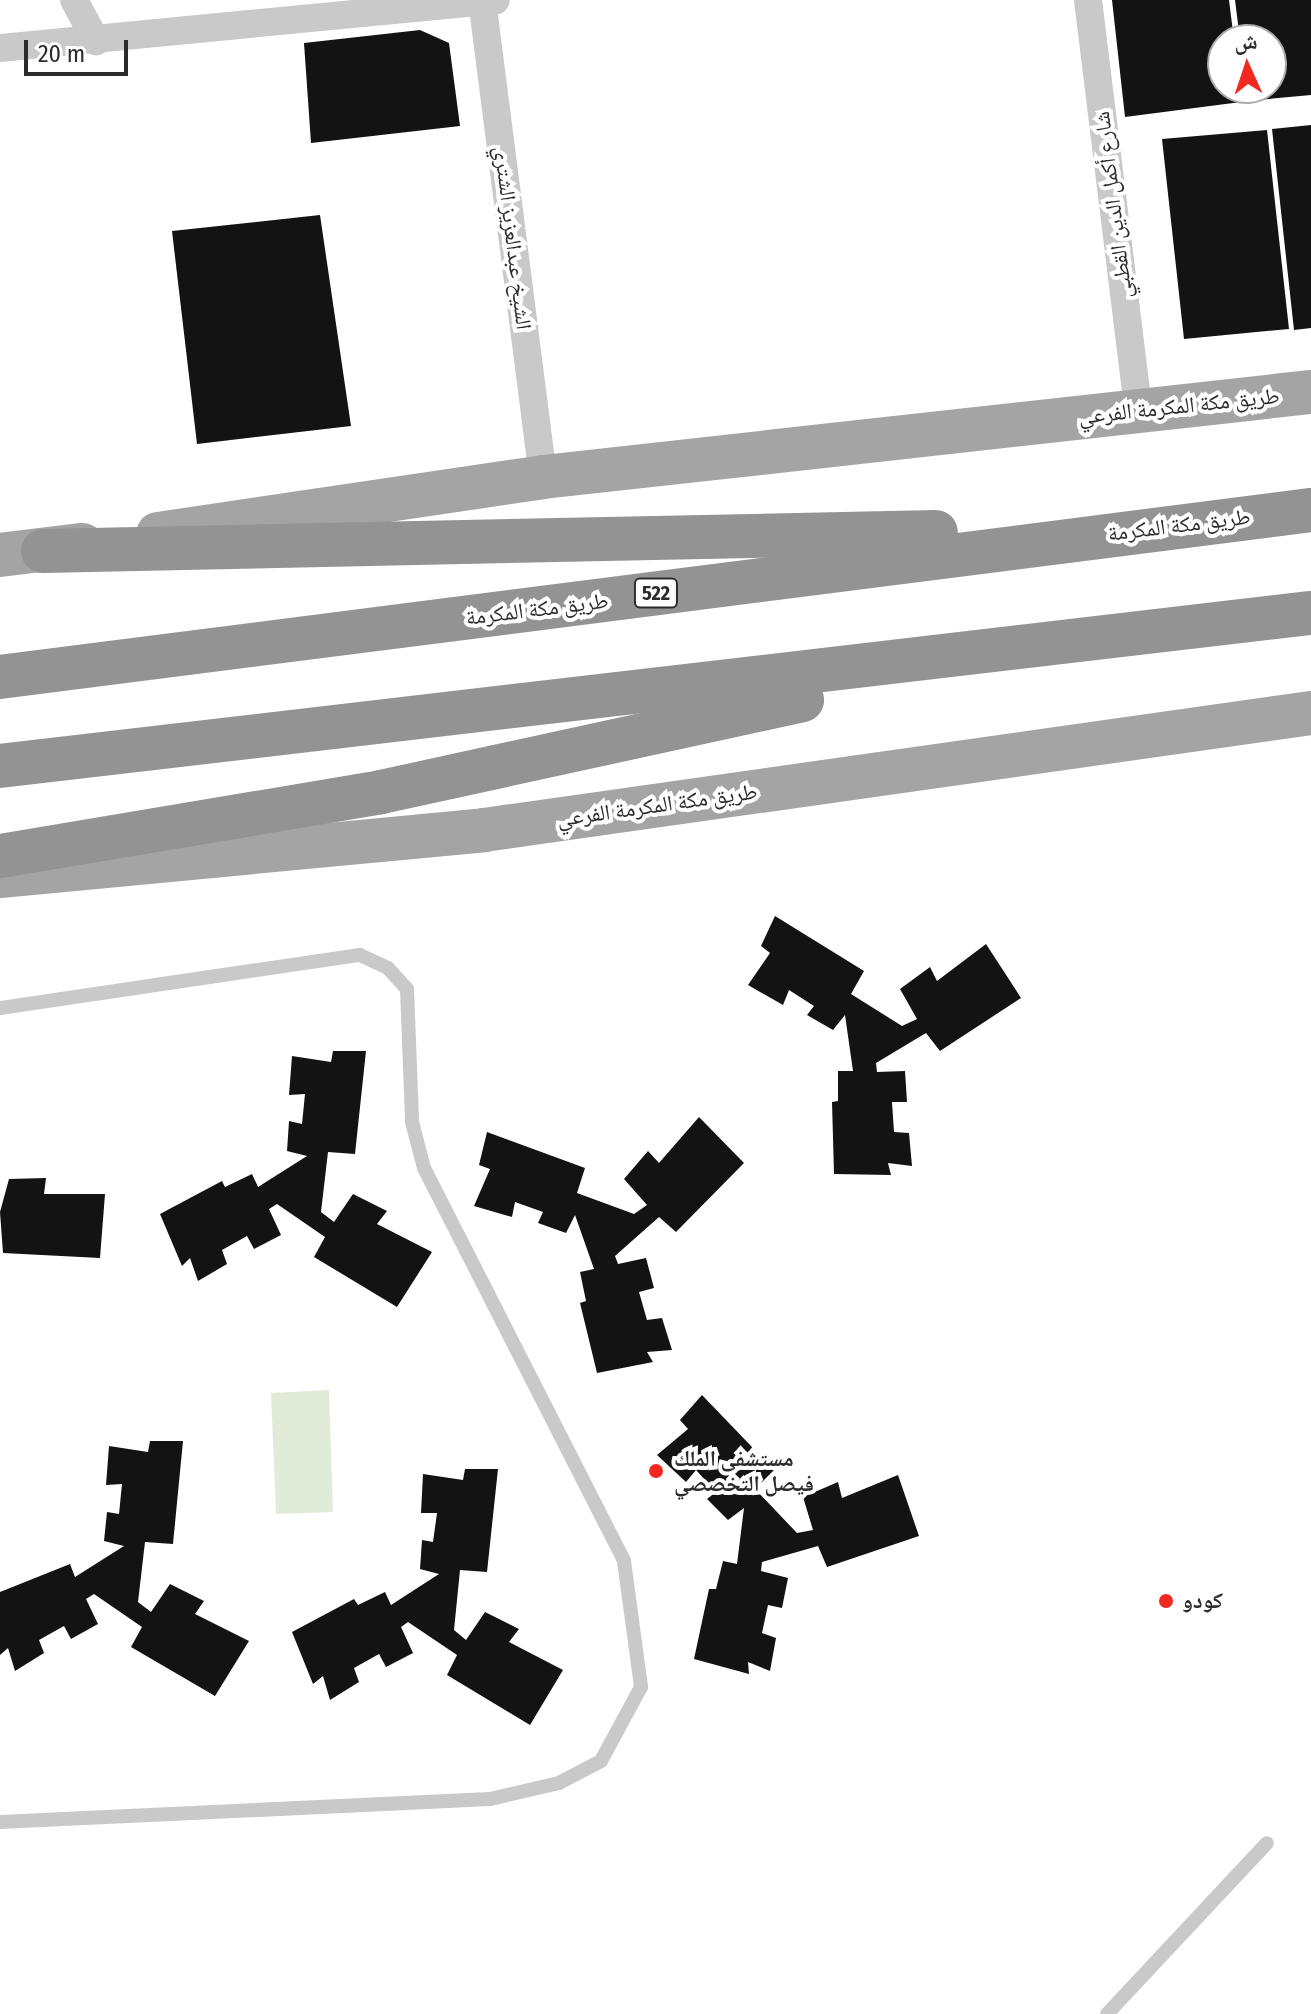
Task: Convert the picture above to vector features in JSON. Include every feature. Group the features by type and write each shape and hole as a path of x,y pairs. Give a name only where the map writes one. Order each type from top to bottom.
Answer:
{"highway":[{"name":"طريق مكة المكرمة","path":"0,677 1158,527 1311,510"},
{"path":"43,551 1158,527"},
{"path":"0,766 1311,613"},
{"path":"0,856 381,792 1053,645"}],"main road":[{"name":"طريق مكة المكرمة الفرعي","path":"0,555 543,477 1311,392"},
{"path":"1158,527 1311,499"},
{"name":"طريق مكة المكرمة الفرعي","path":"0,876 484,830 1311,713"}],"street":[{"path":"74,0 96,41"},
{"path":"0,48 96,41 487,0"},
{"name":"الشيخ عبدالعزيز الشتري","path":"487,0 543,477"},
{"name":"شارع أكمل الدين القطبي","path":"1088,0 1138,410"}],"lane":[{"path":"0,1008 360,955 388,968 407,989 412,1122 424,1168 624,1561 641,1687 601,1761 559,1783 490,1799 0,1822"},
{"path":"1107,2014 1267,1843"}],"green space":[{"path":"329,1390 333,1512 276,1514 271,1393"}],"building":[{"path":"1112,0 1229,0 1232,24 1207,24 1207,104 1226,104 1125,117"},
{"path":"1235,0 1311,0 1311,95 1287,97 1287,24 1238,24"},
{"path":"420,30 449,43 460,126 311,143 304,43"},
{"path":"1311,125 1311,328 1294,330 1272,129"},
{"path":"1267,130 1289,329 1184,339 1162,139"},
{"path":"320,215 351,426 197,444 172,231"},
{"path":"775,916 864,971 851,994 902,1026 917,1019 900,989 930,967 937,981 986,944 1021,998 940,1051 926,1033 876,1063 877,1072 905,1071 907,1102 892,1102 894,1132 909,1133 912,1166 888,1163 891,1175 834,1174 832,1102 838,1101 838,1071 853,1071 845,1015 833,1030 807,1015 814,1006 789,990 783,1005 748,985 770,953 761,946"},
{"path":"333,1051 366,1051 355,1154 328,1152 321,1212 334,1222 353,1194 387,1211 377,1224 432,1252 397,1307 314,1257 325,1237 277,1204 269,1209 281,1235 254,1249 247,1236 222,1250 227,1264 198,1281 190,1258 182,1266 160,1214 222,1181 225,1187 252,1174 258,1187 307,1156 287,1151 289,1121 302,1124 305,1094 289,1095 292,1056 331,1062"},
{"path":"699,1117 744,1163 676,1232 659,1217 615,1256 618,1264 646,1258 654,1288 639,1292 647,1320 662,1318 672,1350 647,1352 653,1362 597,1373 580,1303 586,1301 580,1272 594,1269 575,1215 566,1233 538,1223 543,1212 515,1202 512,1217 474,1206 490,1169 479,1165 487,1132 585,1168 577,1193 634,1214 647,1205 624,1179 648,1151 659,1163"},
{"path":"46,1178 44,1194 105,1194 100,1258 3,1253 0,1212 9,1179"},
{"path":"702,1395 774,1470 755,1489 797,1533 813,1530 803,1497 838,1482 842,1498 898,1475 919,1536 827,1567 818,1546 762,1562 761,1571 788,1578 782,1608 768,1605 762,1633 776,1638 770,1671 748,1662 749,1674 694,1659 709,1589 716,1589 723,1561 737,1564 744,1508 728,1520 707,1499 716,1492 696,1470 686,1482 657,1455 688,1429 680,1420"},
{"path":"150,1441 183,1441 173,1544 145,1542 138,1602 151,1612 170,1584 204,1601 195,1614 249,1641 215,1696 131,1647 142,1627 94,1594 86,1599 98,1624 71,1639 64,1626 39,1640 44,1653 15,1671 8,1648 0,1655 0,1592 70,1564 75,1577 124,1546 104,1541 107,1512 119,1514 122,1484 106,1485 109,1446 148,1452"},
{"path":"465,1469 498,1469 487,1572 460,1570 454,1630 466,1640 485,1612 519,1629 509,1642 563,1670 530,1725 447,1675 457,1655 408,1622 401,1627 413,1653 386,1667 379,1654 354,1668 359,1682 330,1700 323,1676 313,1684 292,1632 354,1599 358,1605 385,1592 391,1605 439,1574 420,1569 422,1540 433,1542 437,1513 421,1513 423,1474 463,1480"}],"place":[{"name":"مستشفى الملك فيصل التخصصي","path":"656,1471"},
{"name":"كودو","path":"1166,1601"}]}
